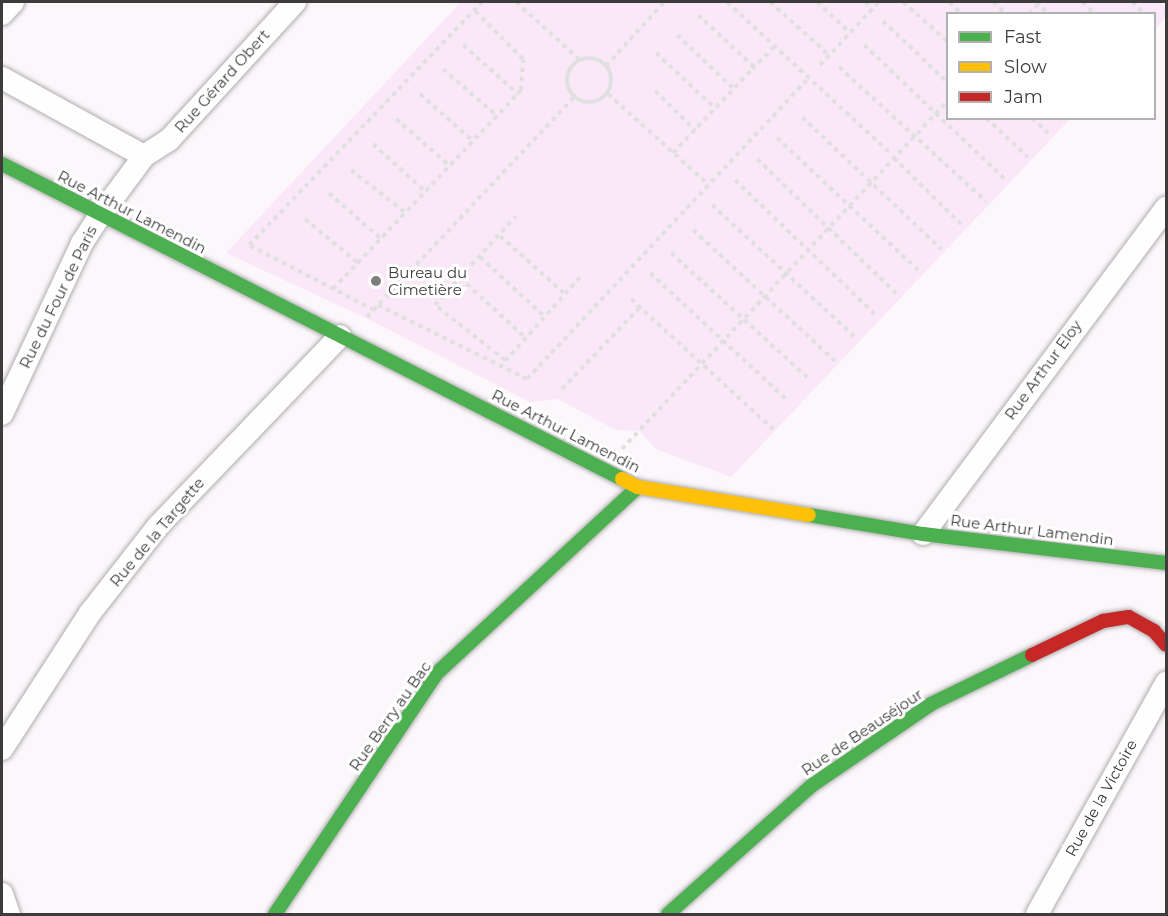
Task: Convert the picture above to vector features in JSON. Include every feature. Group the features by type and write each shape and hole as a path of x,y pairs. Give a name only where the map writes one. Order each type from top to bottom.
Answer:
{"street":[{"path":"2,14 13,2"},
{"name":"Rue Gérard Obert","path":"101,214 144,156 169,140 295,2"},
{"path":"2,78 144,156"},
{"name":"Rue Arthur Lamendin","path":"2,164 638,487 923,534 1167,563"},
{"name":"Rue Arthur Eloy","path":"923,534 1167,208"},
{"name":"Rue du Four de Paris","path":"2,414 82,243 101,214"},
{"name":"Rue de la Targette","path":"2,749 90,613 158,526 345,338"},
{"name":"Rue Berry au Bac","path":"275,915 436,674 638,487"},
{"name":"Rue de Beauséjour","path":"669,915 812,786 931,704 1103,621 1129,617 1154,631 1167,645"},
{"name":"Rue de la Victoire","path":"1037,915 1167,683"},
{"path":"2,894 9,915"}],"path":[{"path":"374,310 249,244 482,2"},
{"path":"516,2 580,60"},
{"path":"606,66 664,2"},
{"path":"727,2 889,152"},
{"path":"770,2 829,55"},
{"path":"817,2 850,33"},
{"path":"865,2 872,8"},
{"path":"820,65 879,2"},
{"path":"903,2 946,40"},
{"path":"333,289 518,94 523,59 474,10"},
{"path":"698,15 754,67 752,69"},
{"path":"883,21 946,81"},
{"path":"676,35 733,88"},
{"path":"463,45 518,94"},
{"path":"864,45 1006,180"},
{"path":"673,153 775,46"},
{"path":"656,53 715,108"},
{"path":"596,59 606,66 611,78 608,94 592,103 574,97 567,81 572,65 580,60 596,59"},
{"path":"839,67 913,137 986,201"},
{"path":"443,69 497,116"},
{"path":"378,305 527,379 809,78"},
{"path":"655,91 695,130"},
{"path":"420,94 473,141"},
{"path":"608,94 708,184"},
{"path":"345,338 574,97"},
{"path":"603,469 946,103"},
{"path":"802,117 941,249"},
{"path":"396,119 450,166"},
{"path":"988,120 1029,157"},
{"path":"1034,120 1050,135"},
{"path":"777,138 918,270"},
{"path":"373,144 426,192"},
{"path":"894,158 963,226"},
{"path":"757,159 898,295"},
{"path":"351,170 406,213"},
{"path":"735,180 807,251 877,315"},
{"path":"329,193 381,239"},
{"path":"712,205 856,338"},
{"path":"505,360 435,305 516,216"},
{"path":"305,219 358,264"},
{"path":"693,230 835,361"},
{"path":"500,236 564,294"},
{"path":"671,253 808,378"},
{"path":"480,257 545,316"},
{"path":"650,273 787,400"},
{"path":"500,366 580,277"},
{"path":"460,278 526,338"},
{"path":"631,299 773,429"},
{"path":"562,389 640,307"}],"shaded area":[{"path":"461,2 1160,2 1166,8 1166,17 1156,29 1156,12 946,12 946,120 1069,120 731,477 656,449 639,431 616,430 558,399 530,402 366,318 226,253"}],"traffic: fast":[{"path":"2,164 622,479"},
{"path":"275,914 436,674 638,487"},
{"path":"809,515 923,534 1166,563"},
{"path":"668,914 811,786 931,704 1032,655"}],"traffic: slow":[{"path":"622,479 638,487 809,515"}],"traffic: jam":[{"path":"1032,655 1103,621 1129,617 1154,631 1166,645"}],"place":[{"name":"Bureau du Cimetière","path":"376,281"}]}
